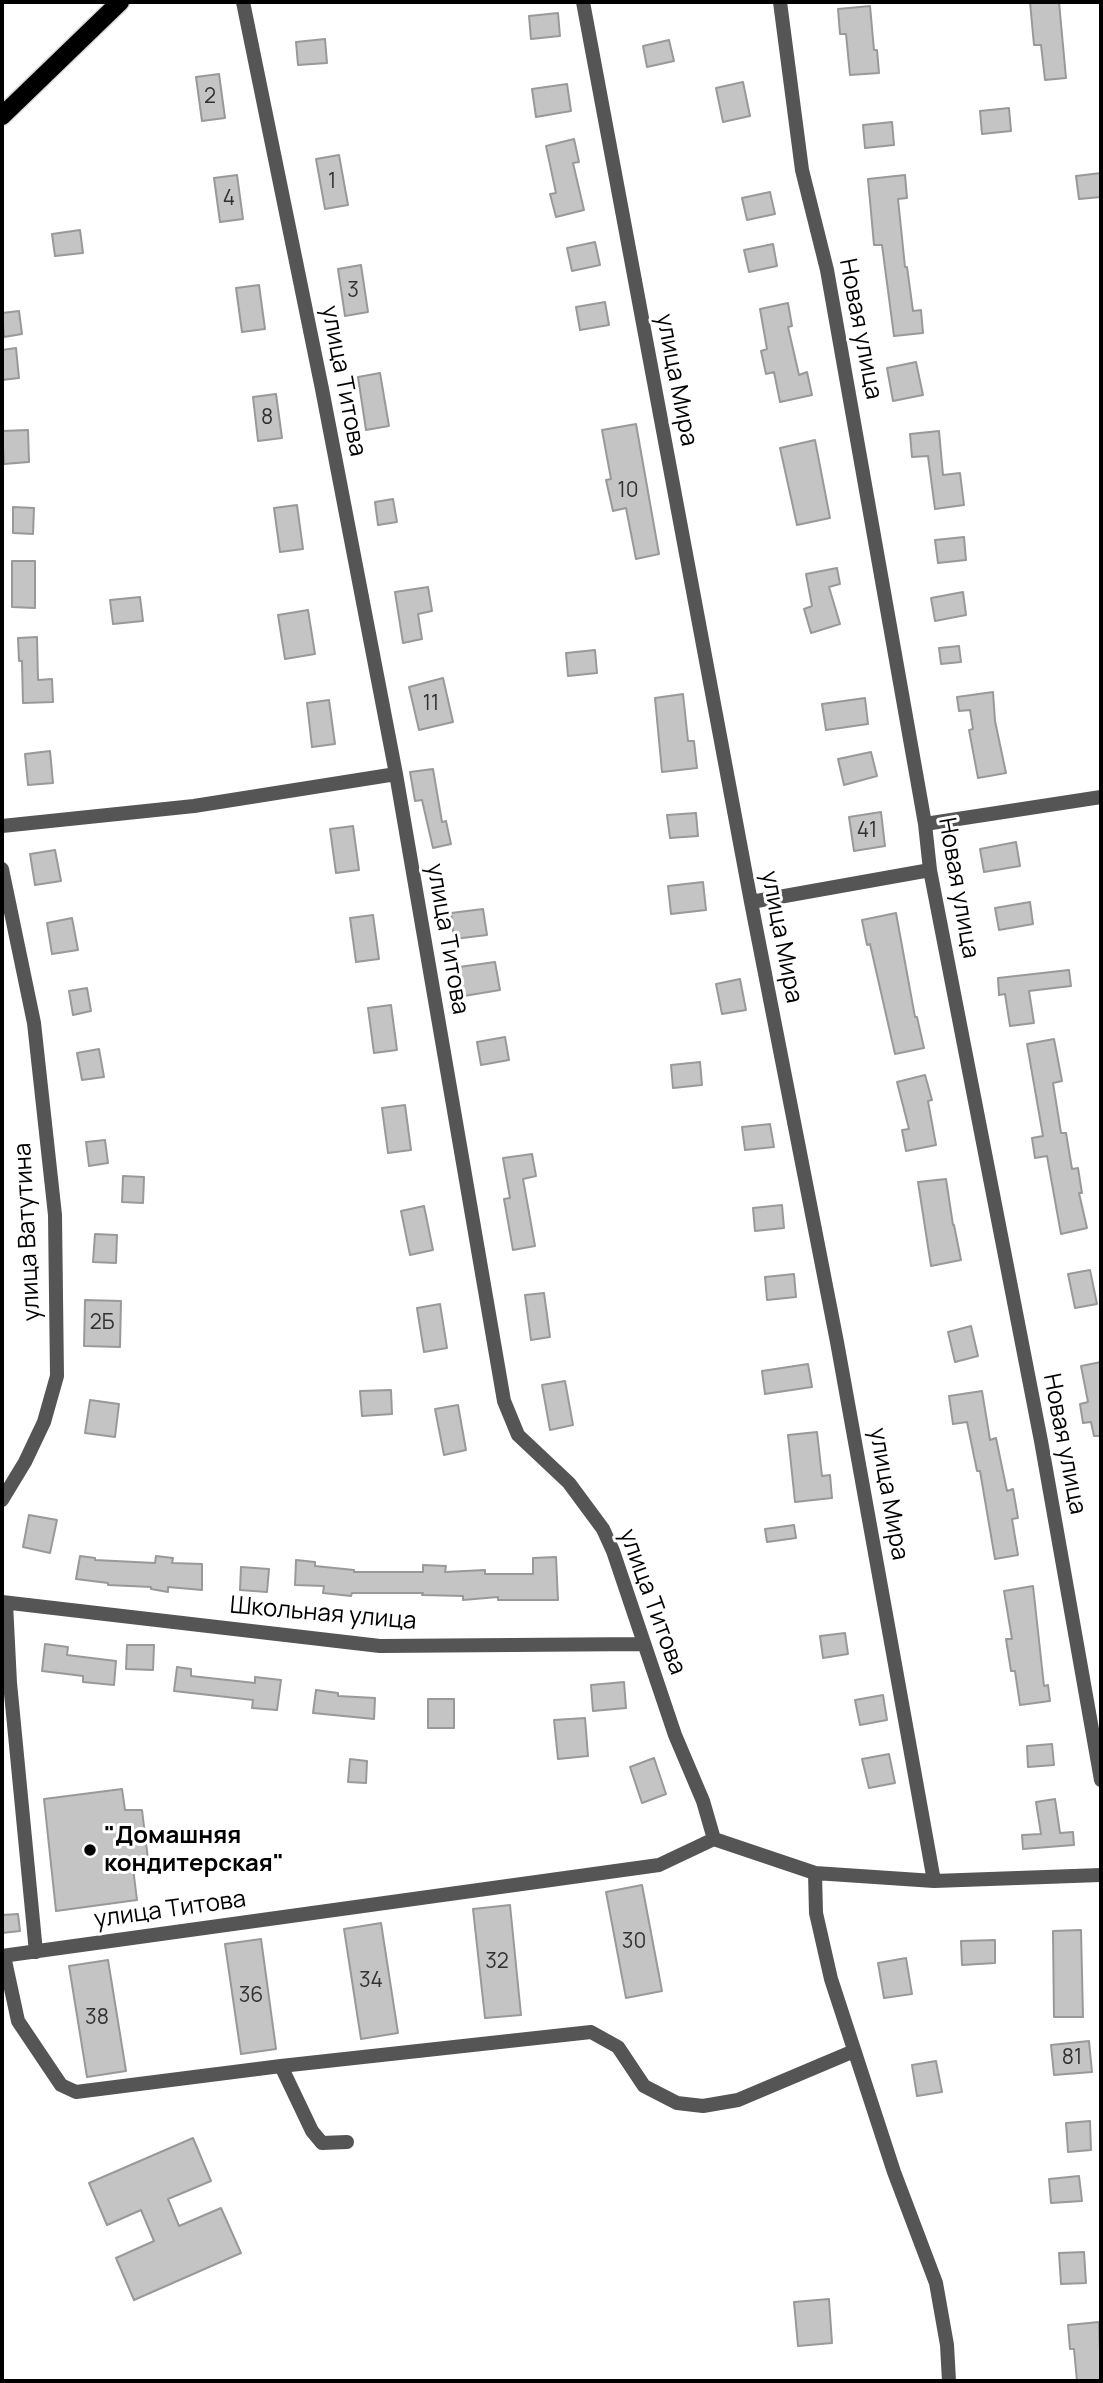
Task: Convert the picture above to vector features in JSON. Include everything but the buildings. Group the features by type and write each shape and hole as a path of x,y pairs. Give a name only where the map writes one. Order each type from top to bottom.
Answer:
{"main road":[{"path":"2,116 120,2"}],"street":[{"name":"улица Титова","path":"3,1956 659,1865 714,1839 703,1801 676,1735 603,1529 569,1483 517,1435 504,1401 396,774 323,389 243,2"},
{"name":"улица Мира","path":"583,2 751,902 844,1382 934,1881"},
{"name":"Новая улица","path":"779,2 802,170 829,283 925,824 930,870 1041,1441 1101,1780"},
{"path":"2,825 194,806 396,774"},
{"path":"925,824 1101,797"},
{"name":"улица Ватутина","path":"2,869 34,1023 55,1214 57,1376 44,1422 25,1462 2,1500"},
{"path":"751,902 930,870"},
{"path":"4,1602 36,1952"},
{"name":"Школьная улица","path":"4,1602 380,1646 643,1644"},
{"path":"714,1839 815,1873 934,1881 1101,1875"},
{"path":"815,1873 816,1913 831,1979 894,2172 936,2283 947,2345 949,2381"},
{"path":"3,1956 19,2021 61,2085 76,2092 281,2066 591,2032 618,2047 644,2086 677,2103 703,2106 738,2100 854,2051"},
{"path":"281,2066 312,2131 323,2143 347,2142"}],"place":[{"name":"\"Домашняя кондитерская\"","path":"90,1850"}]}
